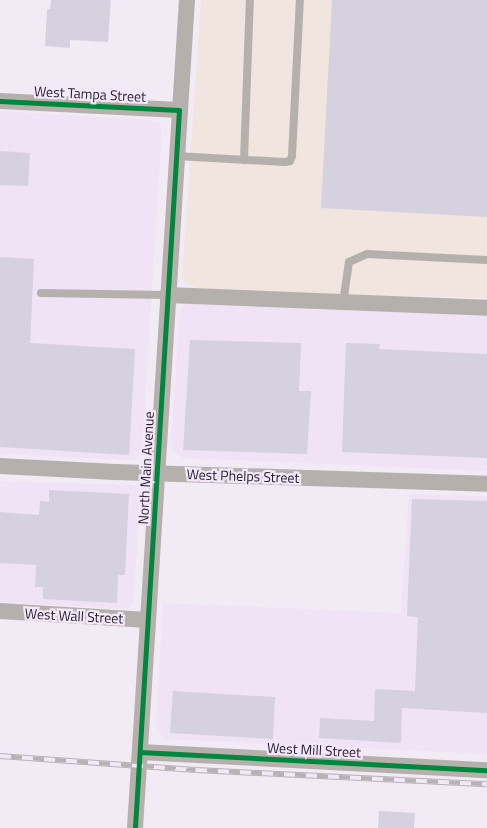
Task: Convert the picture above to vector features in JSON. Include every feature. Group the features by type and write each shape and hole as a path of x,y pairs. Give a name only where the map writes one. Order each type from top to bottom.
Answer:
{"street":[{"name":"North Main Avenue","path":"135,828 187,0"},
{"name":"West Tampa Street","path":"0,101 179,110"},
{"path":"167,296 487,308"},
{"name":"West Phelps Street","path":"0,466 487,484"},
{"name":"West Wall Street","path":"0,611 148,620"},
{"name":"West Mill Street","path":"140,752 487,770"}],"lane":[{"path":"244,160 250,0"},
{"path":"176,156 285,162 292,156 300,0"},
{"path":"343,302 348,262 367,254 487,260"},
{"path":"41,292 167,296"}],"shaded area":[{"path":"201,0 487,0 487,298 203,290 186,283 182,277"},
{"path":"0,111 150,120 159,123 162,130 142,449 138,458 132,460 0,454"},
{"path":"185,304 487,316 487,471 183,458 174,452 171,442 180,311"},
{"path":"0,481 133,485 141,489 133,603 128,609 0,602"},
{"path":"409,494 487,496 487,754 164,739 156,725 163,603 401,613"}],"building":[{"path":"51,0 111,0 108,42 70,40 70,48 45,46 47,9 50,9"},
{"path":"332,0 487,0 487,217 321,208"},
{"path":"0,151 30,153 28,186 0,185"},
{"path":"0,257 34,259 30,343 135,349 129,455 0,447"},
{"path":"190,340 301,343 299,391 311,391 307,454 183,450"},
{"path":"346,343 380,344 379,349 487,354 487,458 342,452"},
{"path":"49,490 129,494 125,575 118,575 117,603 43,599 43,587 35,587 36,565 0,563 0,512 39,515 40,501 49,502"},
{"path":"412,499 487,501 487,713 402,708 401,743 319,738 320,718 374,721 375,689 415,691 418,617 407,616"},
{"path":"173,691 275,697 273,739 170,733"},
{"path":"379,811 415,813 414,828 378,828"}],"railway":[{"path":"0,756 196,770 487,784"}],"cycle path":[{"path":"0,101 179,110 135,828"},
{"path":"140,752 487,770"}]}
